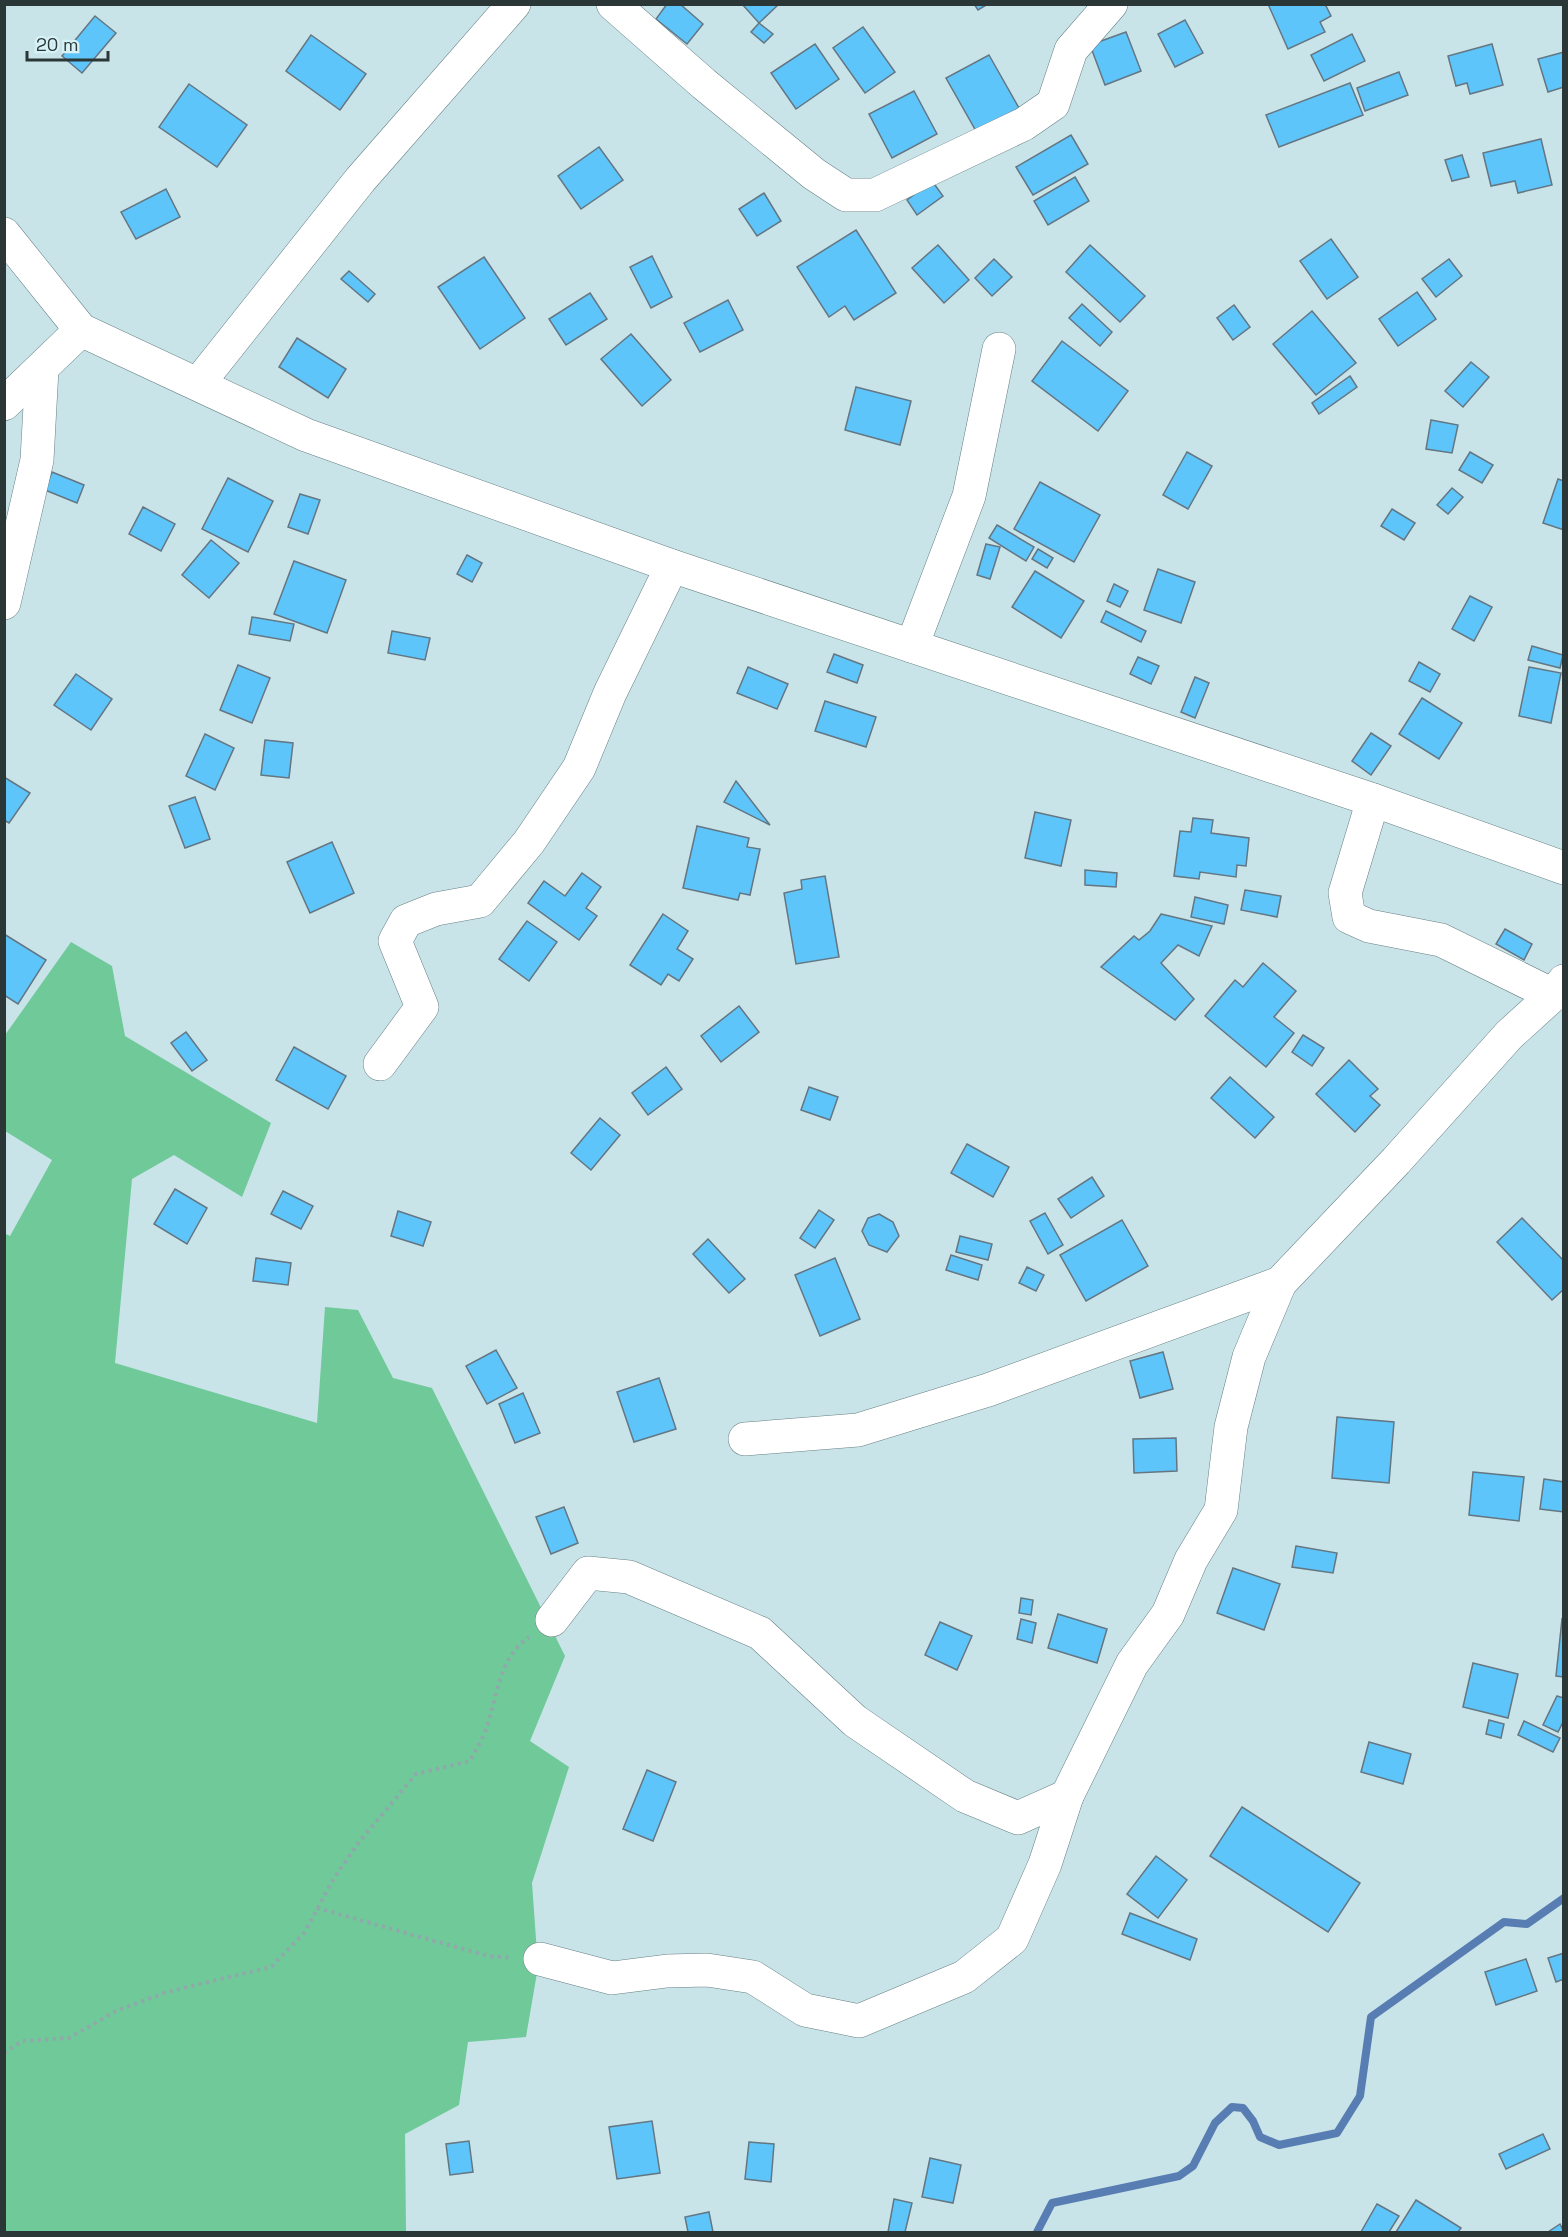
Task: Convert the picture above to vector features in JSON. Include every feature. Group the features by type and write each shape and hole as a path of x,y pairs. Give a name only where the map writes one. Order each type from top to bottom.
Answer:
{"street":[{"path":"198,384 360,180 514,4"},
{"path":"613,4 704,84 814,174 846,195 875,195 1024,124 1053,104 1071,50 1111,4"},
{"path":"4,234 81,330 306,435 672,566 1373,800 1563,868"},
{"path":"4,404 81,330"},
{"path":"912,646 969,496 999,349"},
{"path":"4,603 37,460 42,369"},
{"path":"380,1064 422,1007 395,941 406,921 436,909 480,901 529,842 579,768 610,693 672,566"},
{"path":"540,1959 612,1978 667,1971 707,1970 753,1977 805,2010 859,2021 964,1977 1012,1939 1045,1864 1067,1796 1132,1665 1168,1614 1191,1560 1221,1510 1231,1427 1249,1357 1280,1283 1396,1161 1509,1035 1558,988 1441,940 1369,926 1349,917 1345,893 1373,800"},
{"path":"745,1439 858,1430 988,1390 1280,1283"},
{"path":"552,1620 588,1573 629,1577 760,1633 855,1721 965,1796 1018,1818 1067,1796"}],"path":[{"path":"4,2053 22,2041 69,2038 116,2011 167,1992 271,1967 304,1933 334,1878 359,1842 416,1774 470,1761 485,1731 501,1675 516,1645 552,1620"},
{"path":"317,1908 488,1956 540,1959"}],"green space":[{"path":"71,942 112,966 125,1036 271,1123 242,1197 174,1155 132,1179 115,1363 317,1423 325,1307 358,1310 393,1378 432,1388 565,1656 530,1741 569,1767 532,1883 538,1967 526,2037 468,2042 459,2105 405,2134 406,2232 5,2232 4,1233 10,1236 52,1160 5,1131 5,1035"}],"building":[{"path":"667,4 680,4 703,24 687,44 656,19"},
{"path":"742,4 779,4 759,23"},
{"path":"974,4 988,4 978,10"},
{"path":"1268,4 1325,4 1331,16 1320,22 1325,32 1288,49"},
{"path":"95,16 116,33 82,73 62,56"},
{"path":"1185,20 1203,53 1175,67 1158,34"},
{"path":"759,23 773,34 764,43 751,32"},
{"path":"863,27 895,72 865,93 833,48"},
{"path":"1126,32 1141,71 1105,85 1090,45"},
{"path":"1352,34 1365,61 1324,81 1311,55"},
{"path":"311,35 366,74 340,110 286,71"},
{"path":"815,44 839,79 796,109 771,73"},
{"path":"1492,44 1503,85 1470,94 1467,83 1456,86 1448,56"},
{"path":"1564,52 1564,87 1548,92 1538,59"},
{"path":"989,55 1019,108 976,131 946,78"},
{"path":"1399,72 1408,95 1365,111 1357,88"},
{"path":"1350,83 1363,115 1279,147 1266,115"},
{"path":"189,84 247,125 217,167 159,127"},
{"path":"914,91 937,134 892,158 869,114"},
{"path":"1071,135 1088,164 1033,195 1016,167"},
{"path":"1541,139 1552,185 1518,193 1515,181 1491,186 1483,153"},
{"path":"599,147 623,180 581,209 558,176"},
{"path":"1462,155 1469,177 1452,181 1445,160"},
{"path":"1075,177 1089,201 1048,225 1034,201"},
{"path":"932,181 943,196 917,215 907,200"},
{"path":"166,189 180,217 136,239 121,212"},
{"path":"764,193 781,221 757,236 739,209"},
{"path":"856,230 896,293 854,320 845,306 829,317 797,267"},
{"path":"1331,239 1358,277 1327,299 1300,261"},
{"path":"938,245 969,280 944,303 912,268"},
{"path":"1090,245 1145,296 1120,322 1066,272"},
{"path":"652,256 672,297 651,308 630,267"},
{"path":"484,257 525,318 480,349 438,287"},
{"path":"994,259 1012,277 992,296 975,278"},
{"path":"1449,259 1462,276 1436,297 1422,279"},
{"path":"349,271 375,294 368,302 341,279"},
{"path":"1417,292 1436,319 1398,346 1379,319"},
{"path":"590,293 607,319 566,345 549,319"},
{"path":"728,300 743,330 700,352 684,323"},
{"path":"1082,304 1112,332 1100,346 1069,318"},
{"path":"1234,305 1250,327 1233,340 1217,318"},
{"path":"1312,311 1356,363 1316,395 1273,344"},
{"path":"631,334 671,380 642,406 601,359"},
{"path":"297,338 346,369 328,398 279,367"},
{"path":"1062,341 1128,391 1098,431 1032,381"},
{"path":"1471,362 1489,377 1463,407 1445,391"},
{"path":"1350,376 1357,387 1319,414 1312,403"},
{"path":"856,387 911,401 900,445 845,430"},
{"path":"1431,420 1458,425 1452,453 1426,449"},
{"path":"1187,452 1212,466 1188,509 1163,495"},
{"path":"1470,452 1493,465 1482,483 1459,470"},
{"path":"52,472 84,485 77,503 45,490"},
{"path":"228,478 273,501 248,552 202,529"},
{"path":"1558,479 1564,481 1564,530 1543,523"},
{"path":"1040,482 1100,515 1074,562 1014,529"},
{"path":"1452,488 1463,497 1448,514 1437,505"},
{"path":"300,494 320,500 308,534 288,527"},
{"path":"143,507 175,524 161,551 129,534"},
{"path":"1392,509 1415,523 1404,540 1381,526"},
{"path":"997,525 1034,547 1026,561 989,538"},
{"path":"211,540 239,563 209,598 182,575"},
{"path":"986,544 1000,547 990,579 977,575"},
{"path":"1038,549 1053,558 1047,568 1032,559"},
{"path":"467,555 482,563 472,582 457,574"},
{"path":"294,561 346,580 327,633 274,614"},
{"path":"1158,569 1195,582 1181,623 1144,610"},
{"path":"1035,571 1084,601 1061,638 1012,607"},
{"path":"1114,584 1128,591 1120,607 1107,601"},
{"path":"1470,596 1492,607 1474,641 1452,629"},
{"path":"1106,611 1146,631 1141,642 1101,622"},
{"path":"252,617 294,624 290,641 249,634"},
{"path":"392,631 430,638 425,660 388,653"},
{"path":"1532,646 1563,655 1560,668 1528,660"},
{"path":"834,654 863,665 857,683 827,672"},
{"path":"1138,657 1159,666 1151,684 1130,674"},
{"path":"1419,662 1440,674 1430,692 1409,681"},
{"path":"238,665 270,678 252,723 220,710"},
{"path":"748,667 788,684 777,709 737,693"},
{"path":"1529,667 1561,673 1551,723 1519,716"},
{"path":"76,674 112,699 91,730 54,705"},
{"path":"1195,677 1209,683 1195,718 1181,712"},
{"path":"1422,698 1462,723 1439,759 1399,734"},
{"path":"825,701 876,717 866,747 815,731"},
{"path":"1371,733 1391,746 1371,775 1352,761"},
{"path":"205,734 234,748 215,790 186,776"},
{"path":"265,740 293,743 289,778 261,775"},
{"path":"4,777 30,793 9,823 4,820"},
{"path":"736,781 770,825 724,802"},
{"path":"195,797 210,839 185,848 169,806"},
{"path":"1035,812 1071,820 1061,866 1025,858"},
{"path":"1193,818 1213,820 1211,833 1249,838 1246,866 1237,865 1236,877 1200,872 1199,879 1174,876 1180,831 1191,832"},
{"path":"697,826 749,838 747,847 760,849 750,895 740,893 738,900 683,888"},
{"path":"332,842 354,893 310,913 287,862"},
{"path":"1085,870 1117,873 1116,887 1085,885"},
{"path":"582,873 601,887 586,908 597,916 579,940 528,903 544,881 565,896"},
{"path":"825,876 839,957 796,964 784,893 802,889 801,880"},
{"path":"1245,890 1281,896 1277,917 1241,910"},
{"path":"1195,897 1228,905 1224,924 1191,917"},
{"path":"663,914 688,931 677,949 693,959 679,981 668,974 661,985 630,965"},
{"path":"1161,914 1212,926 1199,956 1178,945 1161,963 1194,999 1175,1020 1101,967 1134,936 1139,940 1150,931"},
{"path":"527,921 557,942 529,981 499,959"},
{"path":"1505,929 1532,944 1524,960 1496,944"},
{"path":"4,934 46,960 18,1004 4,995"},
{"path":"1263,963 1296,991 1274,1017 1294,1033 1266,1067 1205,1016 1235,980 1243,987"},
{"path":"739,1006 759,1032 721,1062 701,1036"},
{"path":"186,1032 207,1060 192,1071 171,1043"},
{"path":"1303,1035 1324,1048 1312,1066 1292,1052"},
{"path":"294,1047 346,1076 328,1109 276,1080"},
{"path":"1349,1060 1378,1089 1370,1096 1380,1105 1355,1132 1316,1094"},
{"path":"666,1067 682,1089 648,1115 632,1093"},
{"path":"1230,1077 1274,1117 1255,1138 1211,1098"},
{"path":"809,1087 838,1097 830,1120 801,1110"},
{"path":"600,1118 620,1135 591,1170 571,1153"},
{"path":"967,1144 1009,1167 993,1197 951,1173"},
{"path":"1092,1177 1104,1196 1071,1218 1058,1199"},
{"path":"175,1189 207,1208 187,1244 154,1224"},
{"path":"283,1191 313,1206 301,1229 271,1214"},
{"path":"819,1210 834,1220 815,1248 800,1238"},
{"path":"398,1211 431,1222 423,1246 391,1236"},
{"path":"1045,1213 1063,1245 1048,1254 1030,1221"},
{"path":"879,1214 893,1222 899,1236 887,1252 869,1245 862,1231 868,1218"},
{"path":"1522,1218 1564,1261 1564,1289 1552,1300 1497,1242"},
{"path":"1122,1220 1148,1266 1086,1301 1060,1255"},
{"path":"960,1236 992,1244 988,1260 956,1252"},
{"path":"708,1239 745,1279 729,1293 693,1254"},
{"path":"951,1255 982,1265 978,1280 946,1270"},
{"path":"256,1258 291,1263 288,1285 253,1281"},
{"path":"835,1258 860,1319 820,1336 795,1275"},
{"path":"1027,1267 1044,1275 1036,1291 1019,1283"},
{"path":"496,1350 517,1388 487,1404 466,1366"},
{"path":"1163,1352 1173,1389 1140,1398 1130,1361"},
{"path":"659,1378 676,1429 634,1442 617,1392"},
{"path":"523,1393 540,1433 515,1443 499,1404"},
{"path":"1337,1417 1394,1422 1389,1483 1332,1478"},
{"path":"1176,1438 1177,1471 1134,1473 1133,1439"},
{"path":"1473,1472 1524,1477 1519,1521 1469,1515"},
{"path":"1544,1479 1564,1482 1564,1512 1540,1509"},
{"path":"564,1507 578,1543 551,1554 536,1517"},
{"path":"1296,1546 1337,1553 1333,1573 1292,1567"},
{"path":"1233,1568 1280,1584 1264,1630 1217,1613"},
{"path":"1021,1598 1033,1600 1031,1615 1019,1613"},
{"path":"1058,1614 1107,1629 1097,1663 1048,1648"},
{"path":"1021,1619 1036,1623 1032,1643 1017,1639"},
{"path":"1562,1619 1564,1620 1564,1677 1556,1676"},
{"path":"940,1622 972,1636 957,1670 925,1655"},
{"path":"1473,1663 1518,1674 1508,1718 1463,1707"},
{"path":"1557,1696 1564,1698 1564,1720 1558,1732 1543,1725"},
{"path":"1489,1720 1504,1724 1501,1738 1486,1734"},
{"path":"1524,1721 1560,1738 1553,1752 1518,1735"},
{"path":"1369,1742 1411,1754 1403,1784 1361,1772"},
{"path":"647,1770 676,1782 653,1841 623,1829"},
{"path":"1242,1807 1360,1883 1328,1932 1210,1856"},
{"path":"1156,1856 1187,1880 1158,1918 1127,1894"},
{"path":"1130,1913 1197,1939 1190,1960 1122,1934"},
{"path":"1564,1953 1564,1979 1556,1982 1548,1958"},
{"path":"1526,1959 1537,1991 1496,2005 1485,1972"},
{"path":"652,2121 660,2173 617,2179 609,2127"},
{"path":"1543,2134 1550,2149 1506,2169 1499,2154"},
{"path":"469,2141 473,2172 450,2175 446,2144"},
{"path":"749,2142 774,2144 771,2182 745,2179"},
{"path":"930,2158 961,2165 953,2203 922,2197"},
{"path":"894,2199 912,2203 905,2232 888,2232"},
{"path":"1416,2200 1461,2228 1458,2232 1396,2232"},
{"path":"1377,2204 1399,2216 1389,2232 1361,2232"},
{"path":"709,2212 713,2232 688,2232 685,2217"},
{"path":"1560,2224 1564,2232 1548,2232"}],"waterway":[{"path":"1037,2232 1052,2203 1179,2176 1193,2166 1215,2123 1232,2107 1243,2108 1253,2121 1260,2137 1279,2145 1337,2133 1360,2096 1371,2017 1504,1922 1527,1924 1564,1898"}]}
